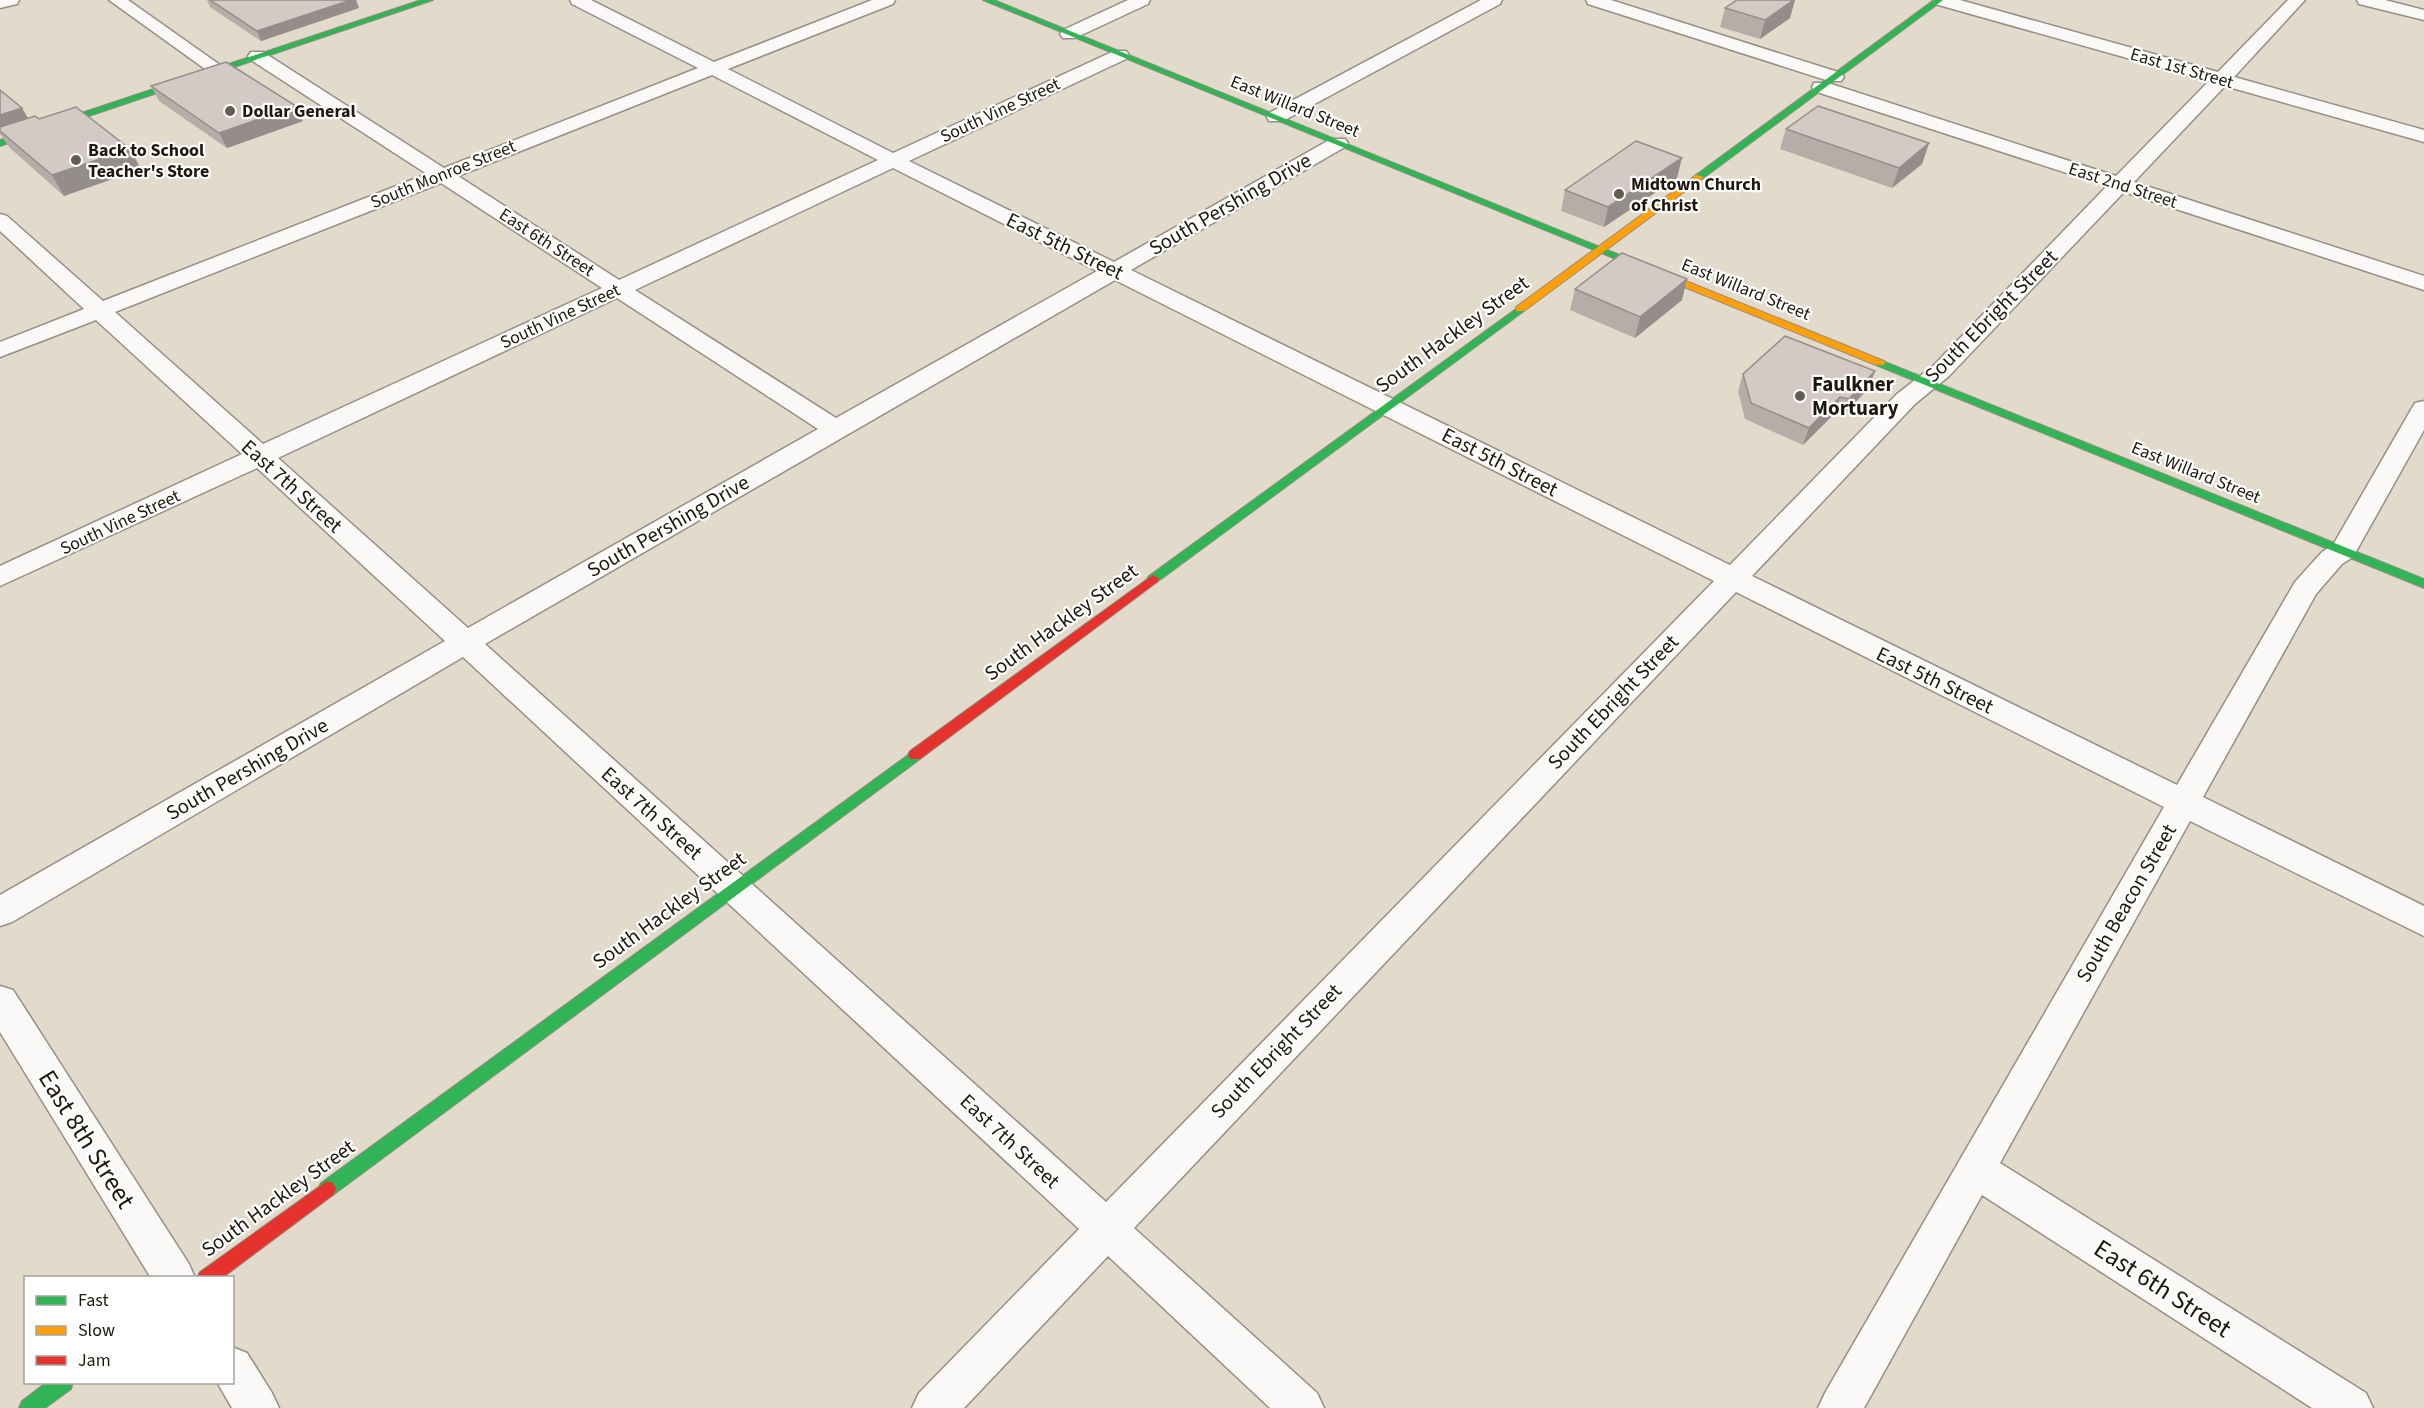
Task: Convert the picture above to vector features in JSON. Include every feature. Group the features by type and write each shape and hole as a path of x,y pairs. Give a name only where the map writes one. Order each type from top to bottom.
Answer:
{"street":[{"path":"0,3 11,0"},
{"path":"117,0 218,70"},
{"path":"0,143 429,0"},
{"name":"East 5th Street","path":"578,0 892,160 2424,922"},
{"name":"South Monroe Street","path":"0,350 887,0"},
{"name":"East Willard Street","path":"987,0 2424,584"},
{"path":"1069,34 1142,0"},
{"path":"1276,117 1494,0"},
{"name":"East 2nd Street","path":"1594,0 2120,184 2424,283"},
{"name":"South Hackley Street","path":"209,1276 1940,0"},
{"name":"East 1st Street","path":"1940,0 2424,136"},
{"name":"South Ebright Street","path":"934,1408 1906,399 1928,382 2297,0"},
{"path":"2365,0 2424,15"},
{"name":"South Vine Street","path":"0,577 1120,55"},
{"name":"East 6th Street","path":"257,56 616,290 836,429"},
{"name":"South Pershing Drive","path":"0,912 836,429 1338,143"},
{"name":"East 7th Street","path":"0,220 735,888 1302,1408"},
{"name":"South Beacon Street","path":"1840,1408 2305,590 2332,558 2343,551 2424,408"},
{"name":"East 8th Street","path":"0,1001 174,1276"},
{"name":"East 6th Street","path":"1976,1168 2351,1408"},
{"path":"234,1371 257,1408"},
{"path":"29,1408 63,1384"}],"building":[{"path":"210,0 351,0 257,31"},
{"path":"1737,0 1794,0 1765,20 1725,8"},
{"name":"Dollar General","path":"226,62 296,106 219,133 151,86"},
{"path":"0,90 22,108 0,115"},
{"path":"1818,106 1929,143 1899,168 1786,129"},
{"path":"76,107 130,149 52,175 0,131 0,127 35,116 39,119"},
{"path":"1636,141 1682,158 1608,207 1565,190"},
{"path":"1622,253 1687,279 1640,317 1575,289"},
{"name":"Faulkner Mortuary","path":"1785,336 1875,371 1849,399 1840,397 1809,428 1751,403 1743,374"}],"traffic: fast":[{"path":"0,143 429,0"},
{"path":"987,0 1676,280"},
{"path":"1699,177 1939,0"},
{"path":"1153,579 1520,309"},
{"path":"1880,363 2424,584"},
{"path":"327,1189 915,755"},
{"path":"29,1408 61,1384"}],"traffic: slow":[{"path":"1520,309 1699,177"},
{"path":"1676,280 1880,363"}],"traffic: jam":[{"path":"915,755 1153,579"},
{"path":"209,1276 327,1189"}],"place":[{"name":"Dollar General","path":"230,111"},
{"name":"Back to School Teacher's Store","path":"76,160"},
{"name":"Midtown Church of Christ","path":"1619,194"},
{"name":"Faulkner Mortuary","path":"1800,396"}]}
